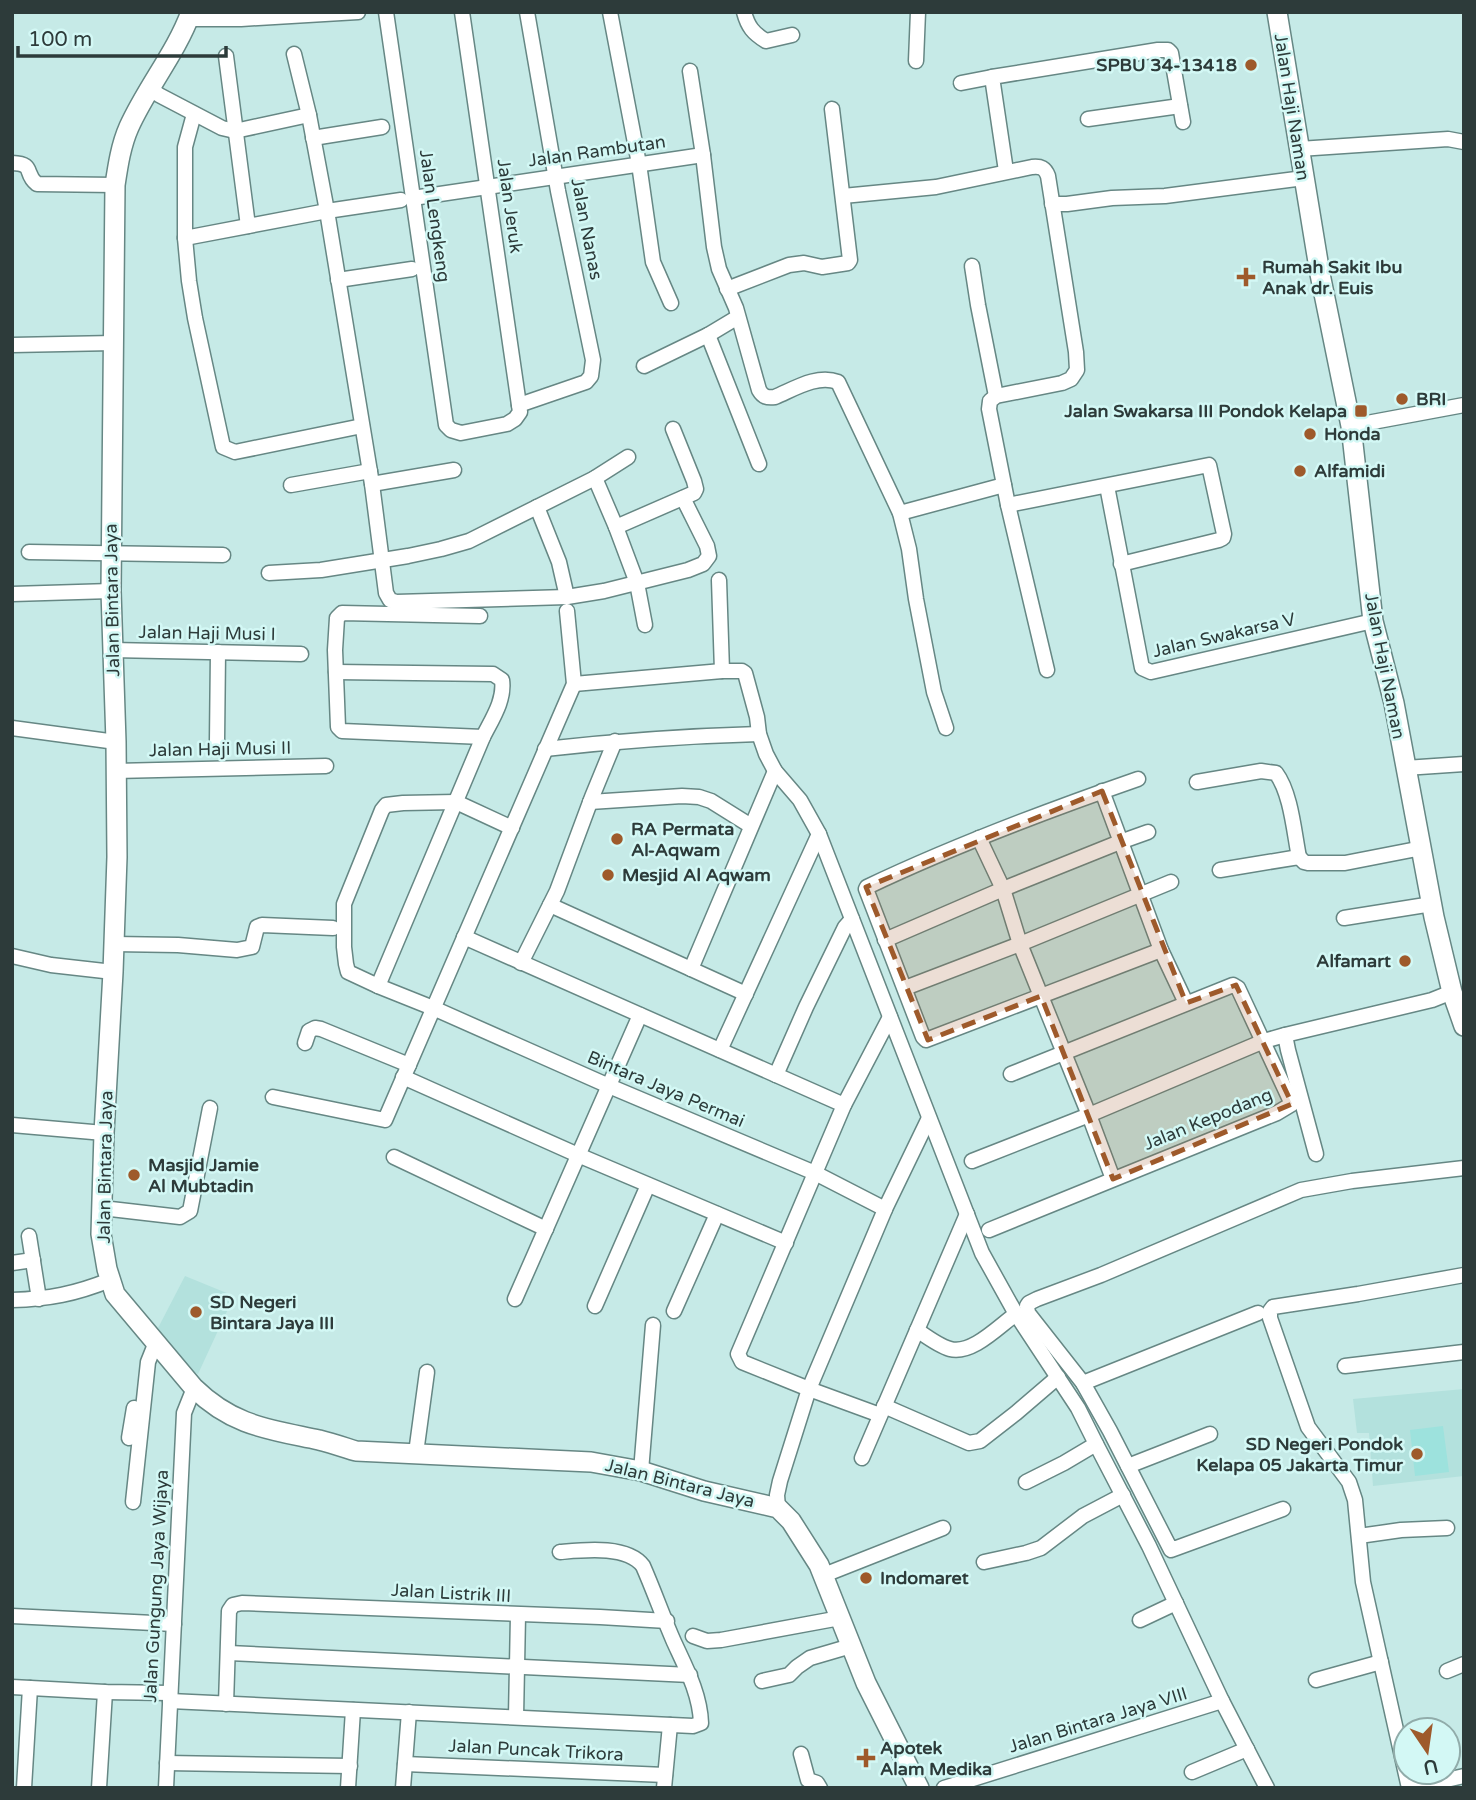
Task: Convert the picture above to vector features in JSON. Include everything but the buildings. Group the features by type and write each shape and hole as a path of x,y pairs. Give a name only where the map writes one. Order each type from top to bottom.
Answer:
{"street":[{"path":"190,16 241,19 358,12"},
{"name":"Jalan Lengkeng","path":"386,12 407,199 446,425 461,433 507,424 519,416 519,405"},
{"name":"Jalan Jeruk","path":"462,12 519,405"},
{"name":"Jalan Nanas","path":"519,405 586,382 593,370 527,12"},
{"path":"610,12 639,164 653,262 671,303"},
{"path":"744,12 748,26 766,41 792,35"},
{"path":"916,61 918,12"},
{"name":"Jalan Haji Naman","path":"1277,12 1331,333 1350,426 1373,621 1394,703 1432,904 1452,992 1464,1026"},
{"name":"Jalan Bintara Jaya","path":"190,16 129,128 118,163 115,185 111,591 117,856 102,1208 103,1250 110,1280 116,1294 194,1388 231,1416 254,1426 321,1440 356,1451 591,1462 641,1471 704,1491 778,1508 791,1521 824,1575 883,1719 919,1788"},
{"path":"961,83 1168,50 1171,53 1183,122"},
{"path":"293,54 309,116 327,211 371,477 386,593 390,600 567,604 703,564 709,556 707,547 683,498"},
{"path":"226,56 248,226"},
{"path":"690,71 714,247 719,269 736,308 759,390 762,395 775,397 817,380 838,382 900,513 909,549 934,692 946,728"},
{"path":"992,77 1006,171"},
{"path":"150,88 194,114 222,128 235,131 309,116"},
{"path":"1088,119 1180,106"},
{"path":"727,289 789,265 804,262 822,267 848,263 850,260 832,109"},
{"path":"194,114 185,147 184,238 195,318 223,447 235,452 362,425"},
{"path":"313,138 382,127"},
{"path":"1299,149 1448,139 1464,142"},
{"name":"Jalan Rambutan","path":"184,238 327,211 703,155"},
{"path":"12,163 24,164 37,184 115,185"},
{"path":"842,196 936,187 1032,167 1040,166 1046,170 1077,370 1071,379 1062,383 996,397 990,401 989,409 1007,505 1047,670"},
{"path":"1052,204 1166,196 1304,178"},
{"path":"972,266 996,397"},
{"path":"338,280 412,269"},
{"path":"644,366 738,317"},
{"path":"708,335 759,464"},
{"path":"12,345 114,343"},
{"path":"1350,426 1464,405"},
{"path":"616,527 694,493 696,489 673,429"},
{"path":"269,573 321,570 441,549 469,541 595,478 628,457"},
{"path":"1007,505 1209,465 1223,538 1121,564"},
{"path":"291,485 454,470"},
{"path":"595,478 637,583 645,625"},
{"path":"900,513 1004,485"},
{"name":"Jalan Swakarsa V","path":"1107,486 1142,668 1146,671 1373,621"},
{"path":"273,1097 385,1120 574,684 567,604 559,562 537,507"},
{"path":"29,552 223,555"},
{"path":"719,580 722,671"},
{"path":"12,594 111,591"},
{"path":"480,616 342,613 337,618 336,672 338,727 341,730 483,737"},
{"name":"Jalan Haji Musi I","path":"112,650 301,654"},
{"path":"217,741 218,652"},
{"path":"574,684 722,671 740,670 745,673 759,734 775,771 800,800 819,834 982,1252 1016,1314 1079,1408 1267,1788"},
{"path":"336,672 494,674 502,680 503,687 499,703 377,986"},
{"path":"12,728 116,742"},
{"path":"545,749 683,736 759,734"},
{"path":"521,963 557,891 615,741"},
{"path":"1405,768 1464,764"},
{"name":"Jalan Haji Musi II","path":"115,771 327,766"},
{"path":"691,969 775,771"},
{"path":"1197,782 1261,771 1276,773 1288,803 1299,857 1304,862 1345,863 1423,848"},
{"path":"1138,779 1033,816 866,887 926,1040 1161,950"},
{"path":"1102,792 1161,950 1186,1003"},
{"path":"590,802 699,797 711,801 751,827"},
{"path":"456,802 512,828"},
{"name":"Bintara Jaya Permai","path":"456,802 403,803 386,805 382,810 344,904 344,947 348,972 815,1172 885,1209"},
{"path":"885,940 1003,889 1148,832"},
{"path":"720,1050 819,834"},
{"path":"979,838 1003,889 1020,944 1113,1179 989,1230"},
{"path":"1220,870 1299,857"},
{"path":"905,988 1171,882"},
{"path":"1344,918 1432,904"},
{"path":"550,905 746,994"},
{"path":"776,1075 806,1007 845,927 852,919"},
{"path":"114,944 178,945 237,950 252,947 255,931 262,925 333,928"},
{"path":"464,937 844,1105"},
{"path":"12,956 51,965 113,972"},
{"path":"1011,1074 1233,985 1236,985 1264,1041"},
{"path":"972,1161 1264,1041 1432,1000 1452,992"},
{"path":"515,1299 640,1015"},
{"path":"890,1017 844,1105 738,1354 742,1362 809,1389 882,1411 969,1443 979,1441 1058,1377"},
{"path":"305,1043 309,1031 321,1029 578,1155 786,1243"},
{"path":"1285,1035 1316,1154"},
{"name":"Jalan Kepodang","path":"1113,1179 1290,1107 1292,1101 1264,1041"},
{"path":"102,1208 180,1217 186,1215 190,1211 210,1108"},
{"path":"778,1508 780,1481 809,1389 885,1209 929,1118"},
{"path":"12,1125 104,1133"},
{"path":"394,1157 546,1229"},
{"path":"1283,1509 1171,1550 1083,1383 1028,1313 1028,1303 1112,1271 1301,1190 1464,1168"},
{"path":"595,1306 648,1185"},
{"path":"674,1311 717,1214"},
{"path":"862,1458 967,1214"},
{"path":"29,1236 39,1299"},
{"path":"12,1263 33,1260"},
{"path":"1464,1275 1273,1307 1270,1311 1270,1318 1308,1427 1349,1482 1355,1500 1363,1582 1410,1788 1464,1776"},
{"path":"12,1300 76,1293 110,1280"},
{"path":"1083,1383 1258,1313"},
{"path":"917,1331 948,1349 963,1350 976,1344 1016,1314"},
{"path":"641,1471 653,1325"},
{"path":"129,1438 152,1338"},
{"path":"1345,1366 1464,1352"},
{"path":"132,1502 145,1362"},
{"path":"416,1453 427,1372"},
{"name":"Jalan Gungung Jaya Wijaya","path":"166,1788 184,1413 194,1388"},
{"path":"1128,1466 1210,1434"},
{"path":"1026,1482 1096,1444"},
{"path":"984,1562 1041,1548 1083,1516 1123,1494"},
{"path":"824,1575 943,1528"},
{"path":"1359,1536 1401,1530 1447,1528"},
{"path":"12,1687 170,1697 226,1704 693,1726 701,1723 701,1712 690,1675 638,1559 606,1550 560,1552"},
{"path":"1140,1620 1176,1602"},
{"name":"Jalan Listrik III","path":"229,1653 229,1611 233,1605 242,1603 667,1621"},
{"path":"516,1717 519,1615"},
{"path":"12,1616 174,1624"},
{"path":"693,1636 707,1641 722,1640 840,1618"},
{"path":"762,1681 789,1675 810,1658 851,1646"},
{"path":"226,1704 229,1653 690,1675"},
{"path":"1316,1680 1381,1662"},
{"path":"1447,1671 1464,1664"},
{"path":"24,1788 19,1755 30,1688"},
{"path":"99,1788 105,1692"},
{"name":"Jalan Bintara Jaya VIII","path":"944,1788 1222,1701"},
{"path":"348,1788 353,1710"},
{"path":"403,1788 409,1712"},
{"path":"665,1782 670,1725"},
{"path":"1192,1772 1247,1749"},
{"path":"801,1754 808,1780 817,1783 820,1788"},
{"path":"167,1763 350,1766"},
{"name":"Jalan Puncak Trikora","path":"405,1764 665,1782"}],"highlighted area":[{"path":"1102,791 1186,1003 1236,985 1292,1104 1113,1179 1041,996 928,1040 866,887"}],"shaded area":[{"name":"SD Negeri Bintara Jaya III","path":"185,1276 234,1296 198,1374 183,1367 158,1328"},
{"name":"SD Negeri Pondok Kelapa 05 Jakarta Timur","path":"1464,1389 1464,1476 1373,1486 1369,1433 1357,1433 1353,1399"},
{"path":"1443,1426 1449,1472 1415,1476 1410,1430"}],"place":[{"name":"SPBU 34-13418","path":"1251,65"},
{"name":"Rumah Sakit Ibu Anak dr. Euis","path":"1246,277"},
{"name":"BRI","path":"1402,399"},
{"name":"Jalan Swakarsa III Pondok Kelapa","path":"1361,411"},
{"name":"Honda","path":"1310,434"},
{"name":"Alfamidi","path":"1300,471"},
{"name":"RA Permata Al-Aqwam","path":"617,839"},
{"name":"Mesjid Al Aqwam","path":"608,875"},
{"name":"Alfamart","path":"1405,961"},
{"name":"Masjid Jamie Al Mubtadin","path":"134,1175"},
{"name":"SD Negeri Bintara Jaya III","path":"196,1312"},
{"name":"SD Negeri Pondok Kelapa 05 Jakarta Timur","path":"1417,1454"},
{"name":"Indomaret","path":"866,1578"},
{"name":"Apotek Alam Medika","path":"866,1758"}]}
